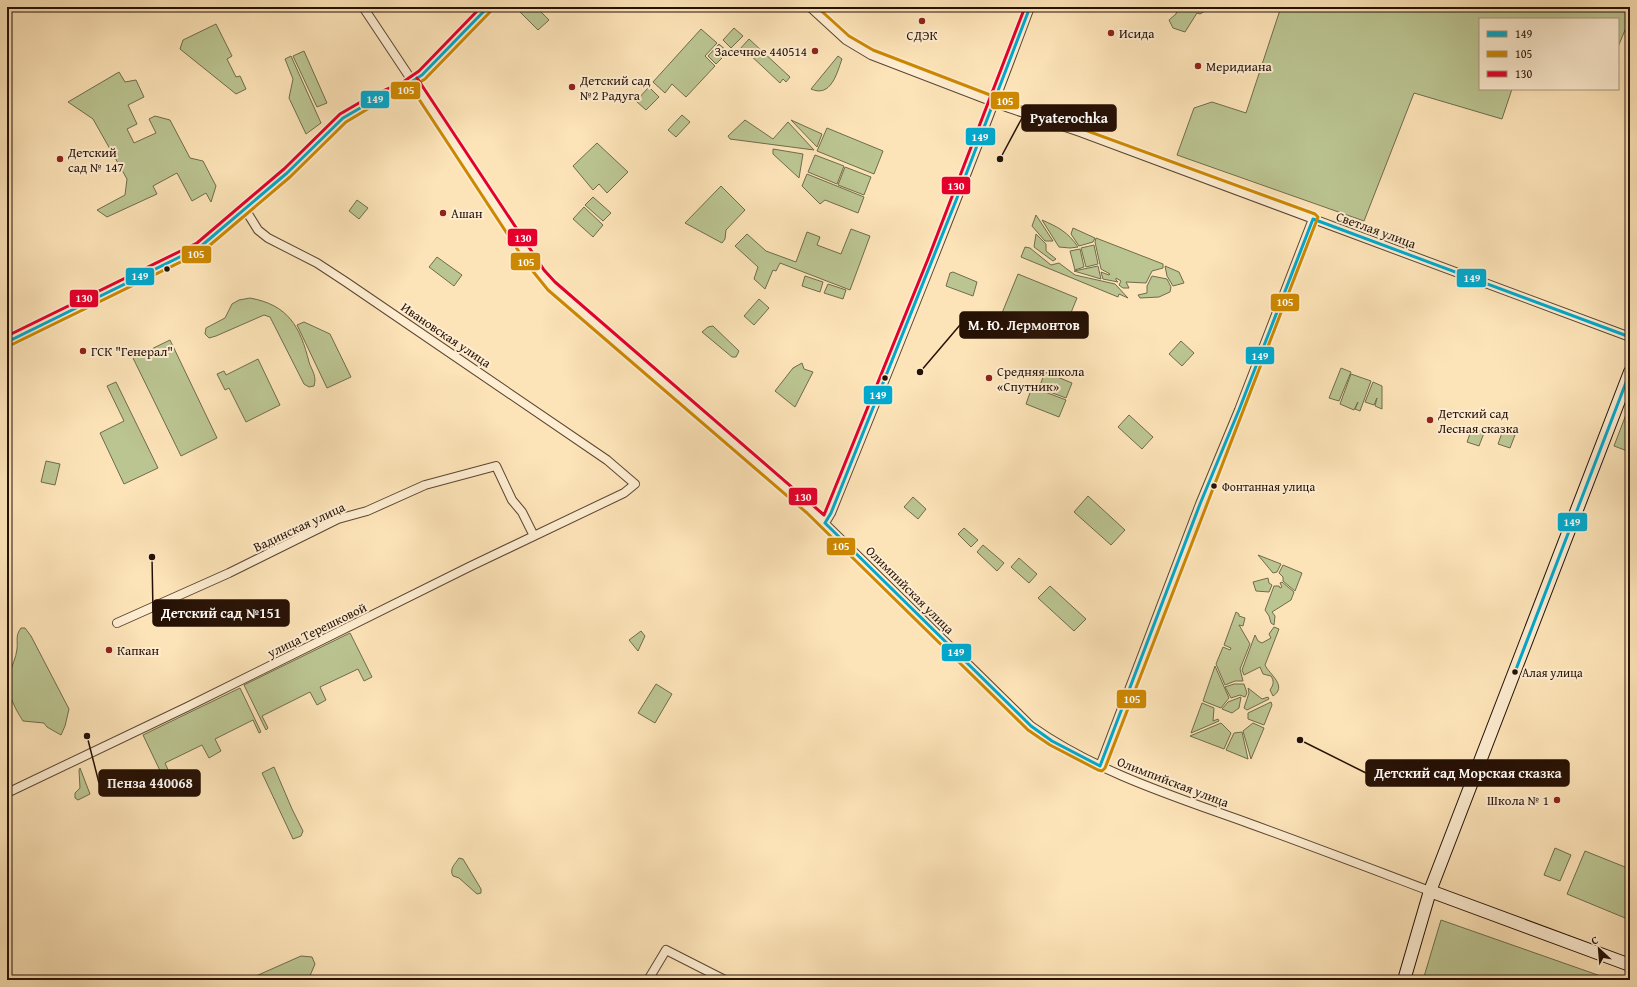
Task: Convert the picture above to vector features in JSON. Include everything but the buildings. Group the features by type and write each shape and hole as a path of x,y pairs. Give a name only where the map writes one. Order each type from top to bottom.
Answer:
{"main road":[{"path":"7,342 192,251 210,238 287,173 343,118 412,81 427,70 488,7"},
{"path":"1404,980 1430,891 1630,372"},
{"path":"1430,891 1630,965"}],"street":[{"name":"Олимпийская улица","path":"363,7 540,273 557,290 825,523 1031,726 1052,741 1100,766 1147,787 1430,891"},
{"name":"Светлая улица","path":"810,7 846,40 871,55 1630,337"},
{"path":"825,523 831,513 855,455 995,102 1030,7"},
{"name":"Ивановская улица","path":"244,209 258,230 268,238 317,263 346,282 607,460 635,484"},
{"path":"1100,766 1200,504 1239,410 1313,219"},
{"name":"Вадинская улица","path":"117,622 228,573 338,519 367,511 425,485 496,466 512,500 522,512 534,536"},
{"name":"улица Терешковой","path":"7,793 193,704 624,493 635,484"},
{"path":"648,980 666,950 725,980"}],"green space":[{"path":"515,7 536,7 549,20 538,30"},
{"path":"1178,7 1212,7 1200,14 1197,13 1185,32 1173,28 1169,20 1176,14"},
{"path":"1281,7 1630,7 1630,18 1619,45 1619,18 1479,18 1479,90 1512,90 1502,119 1414,93 1364,221 1177,155 1194,108 1212,102 1246,113"},
{"path":"216,24 232,56 227,59 236,77 240,76 246,89 236,94 180,49 183,40"},
{"path":"734,28 743,36 731,48 723,40"},
{"path":"701,29 717,43 705,56 715,66 686,97 672,84 665,93 653,82"},
{"path":"749,39 790,77 786,82 783,79 780,83 747,52 744,55 739,50"},
{"path":"719,44 728,52 716,64 708,56"},
{"path":"304,51 327,103 317,107 293,56"},
{"path":"291,56 321,123 306,134 289,98 293,79 285,59"},
{"path":"838,56 842,59 832,83 824,90 818,91 811,89"},
{"path":"119,72 125,82 136,80 144,97 128,105 137,124 127,129 134,143 156,133 149,119 155,116 170,120 190,158 203,161 216,186 211,202 206,193 192,201 177,173 153,186 157,194 107,217 97,210 125,195 127,179 93,119 68,102"},
{"path":"649,87 659,97 646,110 636,101"},
{"path":"682,115 690,122 676,137 668,130"},
{"path":"745,120 773,139 788,122 814,150 730,139 728,136"},
{"path":"791,120 822,134 817,147"},
{"path":"827,128 883,151 874,174 817,151"},
{"path":"597,143 628,172 607,193 599,184 593,190 573,166"},
{"path":"773,149 803,154 799,178 773,154"},
{"path":"815,155 844,166 837,184 808,172"},
{"path":"845,167 871,177 864,195 838,185"},
{"path":"807,174 864,197 858,213 825,200 820,204 802,186"},
{"path":"721,186 745,210 726,230 725,239 722,243 685,223"},
{"path":"593,197 611,213 603,221 585,205"},
{"path":"357,200 368,208 359,219 349,211"},
{"path":"584,207 603,225 593,237 573,219"},
{"path":"1036,215 1053,241 1045,241 1032,226"},
{"path":"1042,220 1062,230 1078,247 1059,247"},
{"path":"1073,228 1095,238 1093,242 1079,246 1071,234"},
{"path":"851,229 870,236 850,290 780,263 776,271 773,270 765,289 754,279 758,267 735,246 747,234 766,251 796,262 807,232 820,237 817,245 841,254"},
{"path":"1036,234 1046,244 1046,251 1056,259 1053,261 1034,247"},
{"path":"1096,238 1163,264 1163,268 1152,271 1146,283 1126,282 1129,288 1123,288 1119,285 1121,281 1116,278 1118,282 1103,279 1101,272 1110,274 1101,269 1095,242"},
{"path":"1094,245 1098,264 1086,267 1081,248"},
{"path":"1025,247 1030,248 1051,265 1059,263 1075,275 1115,284 1128,298 1119,294 1118,297 1021,257"},
{"path":"1080,249 1084,267 1075,270 1070,251"},
{"path":"437,257 462,275 454,286 429,267"},
{"path":"1098,266 1101,279 1074,271"},
{"path":"1165,266 1179,272 1184,283 1173,286 1167,276"},
{"path":"953,272 977,282 973,296 946,286 950,273"},
{"path":"1018,274 1077,298 1061,337 1002,313"},
{"path":"805,276 823,282 820,292 802,286"},
{"path":"1152,276 1167,279 1171,287 1170,292 1159,297 1140,298 1138,295 1147,293 1147,286"},
{"path":"828,284 846,290 843,299 824,293"},
{"path":"250,298 263,301 274,306 290,319 301,338 315,376 314,386 309,387 304,384 270,317 264,315 209,338 205,334 206,328 225,318 232,304 239,300"},
{"path":"759,299 769,308 754,325 744,316"},
{"path":"304,322 330,334 351,377 327,388 297,325"},
{"path":"713,326 739,351 736,357 732,357 702,332 708,327"},
{"path":"170,340 217,438 181,456 133,358"},
{"path":"1181,341 1194,353 1182,366 1169,354"},
{"path":"258,359 280,405 246,422 229,388 225,390 217,374 224,371 226,375"},
{"path":"802,363 804,369 813,372 795,407 775,391 793,368"},
{"path":"1341,368 1351,372 1339,401 1329,398"},
{"path":"1045,372 1072,383 1066,398 1039,388"},
{"path":"1351,374 1371,381 1360,411 1355,409 1358,402 1354,410 1340,404"},
{"path":"116,382 158,468 124,484 100,433 124,421 107,386"},
{"path":"1373,382 1382,386 1382,409 1375,406 1377,398 1374,405 1365,402"},
{"path":"1032,387 1066,400 1059,417 1026,404"},
{"path":"1630,404 1630,452 1614,446"},
{"path":"1129,415 1153,437 1142,449 1118,427"},
{"path":"1472,428 1484,433 1479,446 1467,442"},
{"path":"1503,430 1515,435 1510,448 1498,444"},
{"path":"46,461 60,464 55,485 41,482"},
{"path":"1088,496 1125,530 1111,545 1074,512"},
{"path":"913,497 926,509 918,519 904,507"},
{"path":"964,528 978,540 971,547 958,534"},
{"path":"983,545 1004,563 997,571 977,552"},
{"path":"1258,555 1281,564 1277,572 1273,573"},
{"path":"1019,558 1037,574 1029,583 1011,567"},
{"path":"1283,565 1302,573 1295,591 1283,581 1283,577 1279,573"},
{"path":"1268,578 1269,583 1272,585 1269,592 1256,591 1253,582"},
{"path":"1282,582 1294,592 1291,600 1272,612 1275,616 1274,625 1271,623 1265,610 1274,586 1279,586 1280,588 1282,587 1280,583"},
{"path":"1050,586 1086,619 1074,631 1038,598"},
{"path":"1236,612 1239,616 1245,618 1243,626 1239,625 1250,644 1240,669 1243,681 1235,681 1225,685 1216,664 1223,647 1230,650 1231,648 1224,645"},
{"path":"1274,627 1279,629 1265,665 1278,684 1279,688 1273,696 1270,690 1273,683 1271,676 1263,674 1260,667 1244,675 1242,670 1255,635 1258,641 1262,643 1271,638 1269,634"},
{"path":"21,628 25,628 31,636 69,709 61,735 47,727 44,723 23,721 11,698 9,679 15,658 17,636"},
{"path":"641,631 645,636 638,651 629,640"},
{"path":"350,633 372,677 364,681 358,669 320,687 326,700 317,705 310,692 262,716 268,728 266,730 244,685"},
{"path":"1215,666 1229,698 1221,708 1203,701"},
{"path":"656,684 672,694 655,723 638,713"},
{"path":"1234,684 1244,684 1247,693 1245,697 1240,695 1231,698 1225,687"},
{"path":"240,688 261,732 259,733 253,720 215,739 221,751 209,758 202,745 165,763 171,776 164,779 143,735"},
{"path":"1248,688 1262,699 1268,697 1269,699 1247,710 1244,708 1249,693"},
{"path":"1241,697 1239,708 1232,713 1222,709 1228,702"},
{"path":"1271,702 1272,705 1264,725 1248,719 1248,713"},
{"path":"1202,703 1214,708 1213,721 1218,719 1219,721 1191,733"},
{"path":"1221,723 1231,733 1224,749 1190,736"},
{"path":"1253,723 1264,728 1251,759 1243,731"},
{"path":"1242,732 1248,759 1226,750 1234,733"},
{"path":"274,767 303,831 301,836 293,839 262,773"},
{"path":"80,768 90,794 78,800 75,798 75,793 80,788"},
{"path":"1555,848 1571,855 1560,881 1544,875"},
{"path":"1585,851 1630,869 1630,920 1567,894"},
{"path":"459,858 463,859 481,889 481,893 477,894 459,878 453,876 452,869"},
{"path":"1441,920 1612,980 1423,980"},
{"path":"301,956 312,957 315,964 309,978 304,980 247,980"}],"transit line":[{"name":"130","path":"7,336 197,243 284,169 340,114 371,96 403,82 419,71 481,7"},
{"name":"149","path":"7,342 200,247 287,173 343,118 374,100 405,86 422,75 488,7"},
{"name":"105","path":"409,84 527,264 548,290 807,513 1028,730 1050,745 1102,771 1105,768 1318,217 1315,214 1011,103 873,50 849,36 817,7"},
{"name":"130","path":"417,78 544,270 555,282 824,515 928,259 1025,7"},
{"name":"149","path":"825,523 831,513 957,198 1030,7"},
{"name":"105","path":"9,346 203,251 290,177 346,122 376,104 407,90 425,79 492,10"},
{"name":"149","path":"1313,219 1630,337"},
{"name":"149","path":"1100,766 1200,504 1239,410 1313,219"},
{"name":"149","path":"1515,672 1630,372"},
{"name":"149","path":"825,523 1031,726 1052,741 1100,766"}],"place":[{"name":"СДЭК","path":"922,21"},
{"name":"Исида","path":"1111,33"},
{"name":"Засечное 440514","path":"815,51"},
{"name":"Меридиана","path":"1198,66"},
{"name":"Детский сад №2 Радуга","path":"572,87"},
{"name":"Детский сад № 147","path":"60,159"},
{"name":"Pyaterochka","path":"1000,159"},
{"name":"Ашан","path":"443,213"},
{"name":"ГСК \"Генерал\"","path":"83,351"},
{"name":"М. Ю. Лермонтов","path":"920,372"},
{"name":"Средняя школа «Спутник»","path":"989,378"},
{"name":"Детский сад Лесная сказка","path":"1430,420"},
{"name":"Фонтанная улица","path":"1214,486"},
{"name":"Детский сад №151","path":"152,557"},
{"name":"Капкан","path":"109,650"},
{"name":"Алая улица","path":"1515,672"},
{"name":"Пенза 440068","path":"87,736"},
{"name":"Детский сад Морская сказка","path":"1300,740"},
{"name":"Школа № 1","path":"1557,800"}]}
